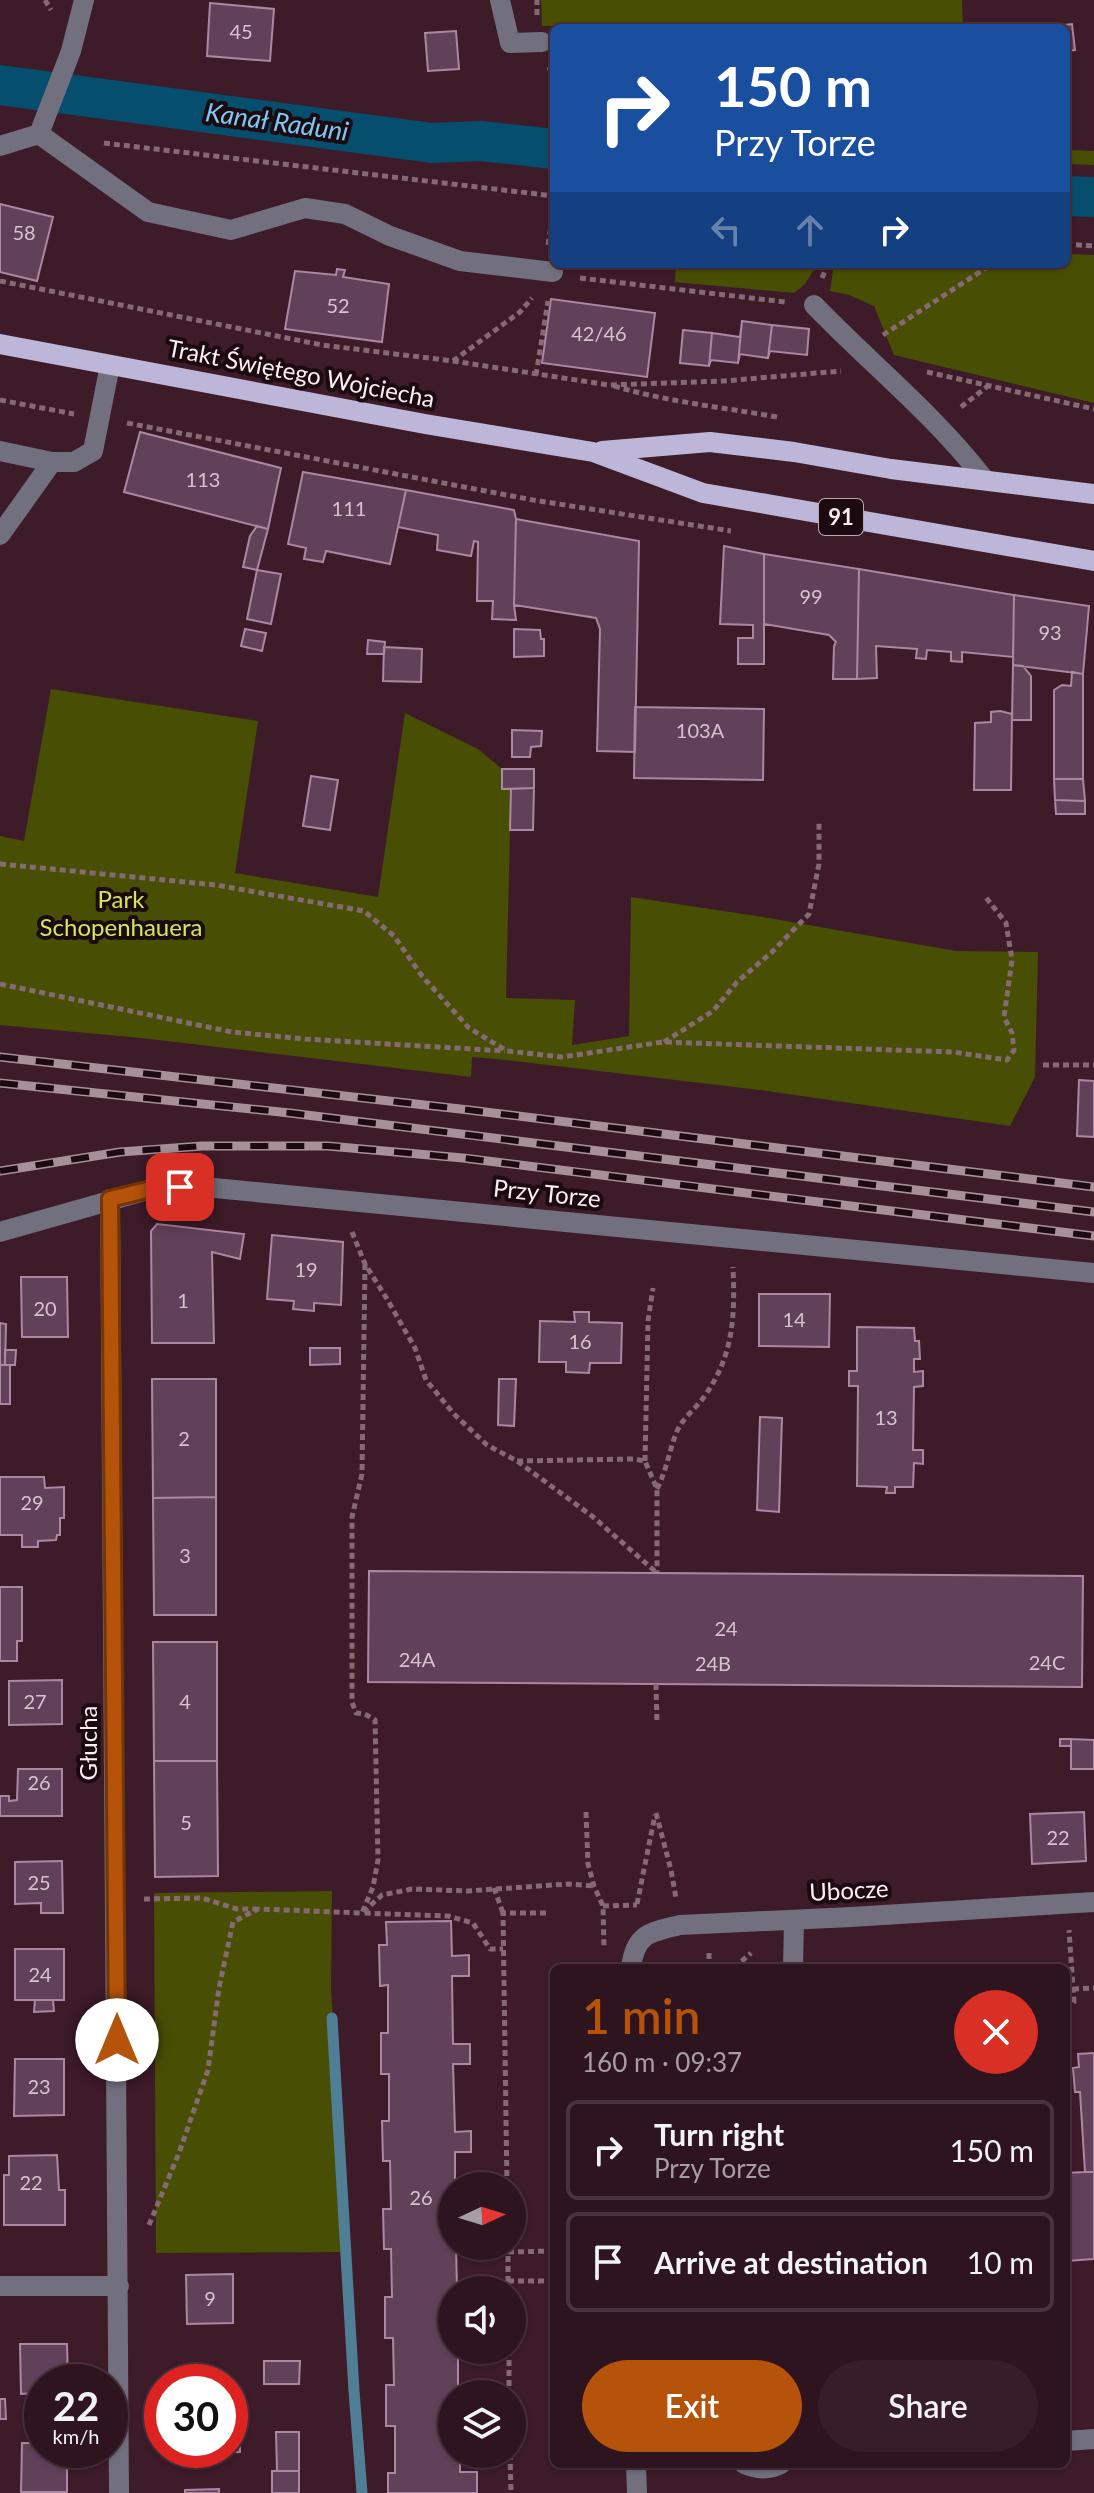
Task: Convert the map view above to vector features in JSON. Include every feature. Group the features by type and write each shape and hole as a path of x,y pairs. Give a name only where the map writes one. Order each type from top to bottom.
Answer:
{"main road":[{"name":"Trakt Świętego Wojciecha","path":"0,344 425,424 593,452 703,493 1094,561"},
{"name":"Trakt Świętego Wojciecha","path":"593,452 710,442 1094,494"}],"street":[{"path":"39,134 71,51 84,0"},
{"path":"500,0 510,43 542,42"},
{"path":"0,146 39,134"},
{"path":"39,134 148,212 231,230 305,208 345,214 390,236 460,261 553,272"},
{"path":"814,305 962,450 985,480"},
{"path":"0,451 52,462 74,462 93,451 110,365"},
{"path":"0,535 52,462"},
{"name":"Przy Torze","path":"0,1232 155,1188 204,1187 1094,1273"},
{"name":"Głucha","path":"110,1199 119,2493"},
{"name":"Ubocze","path":"632,1964 639,1939 680,1925 1094,1902"},
{"path":"793,1964 794,1920"},
{"path":"0,2286 119,2286"},
{"path":"1070,2441 1094,2439"},
{"path":"636,2468 637,2493"}],"path":[{"path":"173,152 550,196"},
{"path":"550,232 546,255 550,265"},
{"path":"1070,244 1094,246"},
{"path":"536,375 551,268"},
{"path":"880,367 883,334 986,268"},
{"path":"553,272 567,277 814,305"},
{"path":"453,361 520,312 553,272"},
{"path":"0,281 322,345 609,385 679,403 753,413"},
{"path":"609,385 724,381 899,367 1094,409"},
{"path":"0,400 533,500 741,533"},
{"path":"663,1042 713,1011 737,982 809,914 819,864 819,821"},
{"path":"0,864 216,885 364,911 394,936 422,976 469,1028 507,1051"},
{"path":"0,984 232,1032 305,1039 562,1057 663,1042 953,1052 1007,1060 1014,1050 1012,1033 1004,1017 1012,960 1006,923 984,895"},
{"path":"1043,1065 1094,1065"},
{"path":"347,1219 365,1264 415,1348 426,1380 454,1414 487,1445 517,1461 592,1516 657,1573 657,1489 645,1461 648,1321 653,1288"},
{"path":"657,1489 667,1469 678,1428 705,1396 725,1364 735,1304 733,1258"},
{"path":"362,1913 373,1887 378,1860 375,1720 356,1713 352,1702 352,1517 362,1474 365,1264"},
{"path":"517,1461 645,1461"},
{"path":"656,1684 657,1724"},
{"path":"586,1812 588,1864 603,1906 604,1952"},
{"path":"637,1904 656,1813 671,1870 680,1925"},
{"path":"362,1913 382,1895 412,1889 467,1891 568,1884 594,1886"},
{"path":"494,1888 503,1913 507,2172"},
{"path":"143,1899 202,1898 237,1909 448,1916 473,1923 490,1949 503,1949"},
{"path":"148,2226 179,2153 208,2070 219,1988 233,1922 258,1909"},
{"path":"503,1913 550,1913"},
{"path":"1069,1929 1074,2002 1070,2006"},
{"path":"1073,1989 1094,1988"},
{"path":"526,2250 550,2251"},
{"path":"526,2281 550,2281"},
{"path":"510,2468 511,2493"}],"green space":[{"path":"541,0 962,0 963,24 699,22 542,26"},
{"path":"1070,150 1094,151 1094,165 1070,164"},
{"path":"1070,254 1094,255 1094,403 894,355 874,306 830,291 833,270 1070,268"},
{"path":"676,268 815,268 804,285 794,293 675,282"},
{"name":"Park Schopenhauera","path":"51,689 258,721 235,873 378,897 405,713 478,749 502,769 503,788 511,789 506,998 575,1000 572,1045 629,1036 631,897 956,951 1038,952 1035,1077 1010,1126 760,1090 506,1060 472,1057 471,1077 141,1038 0,1025 0,836 24,841"},
{"path":"332,1891 331,1988 346,2252 156,2253 154,1893"}],"building":[{"path":"210,3 274,9 270,61 207,56"},
{"path":"1070,24 1075,50 1070,51"},
{"path":"456,31 459,69 428,71 425,33"},
{"path":"0,204 53,217 37,281 0,272"},
{"path":"337,269 345,270 343,277 389,284 382,342 285,329 295,271 336,275"},
{"path":"551,299 655,313 647,377 542,363"},
{"path":"742,321 772,325 768,358 740,354 738,363"},
{"path":"742,321 738,363 711,360 709,366 712,333 740,337"},
{"path":"772,325 809,329 807,355 770,351 768,358"},
{"path":"683,330 712,333 709,366 680,363"},
{"path":"140,432 281,468 268,529 124,492"},
{"path":"303,472 406,490 390,564 326,551 323,562 304,559 306,548 288,544"},
{"path":"406,490 514,510 516,620 492,619 493,601 477,601 478,542 474,541 471,556 437,550 438,535 398,527"},
{"path":"516,519 639,541 635,752 597,751 600,629 596,618 514,605"},
{"path":"257,526 268,529 257,570 243,567 250,536"},
{"path":"724,546 764,554 764,664 738,664 738,638 753,638 753,625 720,624"},
{"path":"764,554 859,569 857,679 833,679 836,642 829,635 764,624"},
{"path":"859,569 1014,595 1013,657 962,652 962,662 951,661 951,652 927,650 926,659 916,658 917,649 876,646 877,678 857,679"},
{"path":"257,570 281,574 271,624 247,619"},
{"path":"1014,595 1089,606 1083,674 1013,665"},
{"path":"245,629 266,633 262,651 241,646"},
{"path":"514,629 540,630 541,639 544,639 544,656 514,657"},
{"path":"368,640 385,642 384,654 367,654"},
{"path":"384,647 422,649 421,682 383,681"},
{"path":"1013,665 1023,666 1031,676 1031,720 1012,720"},
{"path":"1072,672 1083,674 1083,779 1054,779 1054,690 1062,685 1071,686"},
{"path":"635,707 764,709 763,780 634,778"},
{"path":"991,712 1012,714 1011,790 974,790 975,723 991,722"},
{"path":"512,730 542,731 541,746 531,747 530,757 512,757"},
{"path":"502,769 534,769 534,788 502,789"},
{"path":"311,776 338,780 330,830 303,826"},
{"path":"1054,779 1083,779 1085,801 1055,800"},
{"path":"534,788 533,830 510,830 511,789"},
{"path":"1055,800 1085,801 1085,814 1056,814"},
{"path":"1079,1080 1094,1081 1094,1137 1077,1136"},
{"path":"157,1224 244,1234 240,1259 212,1252 214,1343 152,1343 151,1231"},
{"path":"272,1235 343,1242 341,1305 314,1303 314,1311 293,1309 294,1301 267,1299"},
{"path":"21,1277 67,1277 68,1337 22,1337"},
{"path":"759,1294 830,1294 829,1347 759,1346"},
{"path":"574,1312 589,1312 589,1322 622,1323 621,1363 590,1363 589,1373 566,1372 566,1362 539,1362 540,1321 575,1322"},
{"path":"0,1323 6,1324 5,1365 0,1365"},
{"path":"857,1327 914,1328 915,1341 919,1341 920,1359 914,1359 914,1372 923,1371 923,1386 914,1387 913,1450 923,1450 923,1464 914,1463 913,1487 895,1487 895,1493 886,1493 887,1487 857,1486 858,1386 849,1386 849,1371 857,1371"},
{"path":"310,1348 340,1348 340,1364 310,1365"},
{"path":"5,1350 16,1350 15,1365 5,1365"},
{"path":"0,1365 10,1365 10,1404 0,1404"},
{"path":"152,1379 216,1379 216,1497 153,1498"},
{"path":"499,1379 516,1379 514,1426 498,1425"},
{"path":"760,1417 782,1418 779,1512 757,1510"},
{"path":"0,1477 44,1477 45,1488 64,1487 64,1518 60,1518 60,1535 56,1540 38,1541 38,1547 22,1547 22,1535 0,1535"},
{"path":"216,1497 216,1615 154,1615 153,1498"},
{"path":"369,1571 1083,1576 1082,1687 368,1682"},
{"path":"0,1587 22,1587 22,1641 17,1641 17,1661 0,1661"},
{"path":"153,1642 217,1642 217,1761 154,1761"},
{"path":"62,1680 62,1724 9,1725 9,1681"},
{"path":"1060,1739 1071,1739 1071,1746 1060,1746"},
{"path":"1071,1739 1094,1740 1094,1769 1071,1769"},
{"path":"154,1761 217,1761 218,1876 155,1877"},
{"path":"18,1769 62,1769 62,1816 0,1816 0,1796 9,1796 9,1801 17,1800"},
{"path":"1084,1812 1086,1861 1032,1864 1030,1814"},
{"path":"62,1861 63,1913 41,1913 41,1903 15,1904 15,1862"},
{"path":"451,1921 452,1956 469,1955 469,1976 452,1976 453,2044 470,2044 470,2064 453,2064 455,2132 471,2131 471,2152 455,2152 455,2172 438,2172 438,2260 456,2260 457,2276 438,2276 438,2364 458,2364 458,2380 438,2380 438,2468 477,2472 477,2493 388,2493 388,2473 395,2473 395,2426 386,2426 386,2385 394,2385 393,2338 385,2338 385,2297 392,2297 391,2249 384,2249 383,2209 391,2209 390,2161 383,2161 382,2121 389,2121 389,2074 381,2074 381,2033 388,2033 388,1985 380,1986 379,1945 387,1945 386,1922"},
{"path":"15,1949 64,1949 64,2000 15,2000"},
{"path":"35,2000 53,2000 54,2011 34,2012"},
{"path":"1094,2053 1094,2172 1085,2172 1080,2092 1075,2092 1073,2068 1079,2067 1078,2054"},
{"path":"15,2059 64,2059 64,2115 14,2116"},
{"path":"57,2155 59,2190 65,2190 65,2225 4,2225 4,2175 9,2175 9,2156"},
{"path":"1094,2172 1094,2259 1070,2261 1070,2173"},
{"path":"233,2274 233,2323 187,2324 186,2275"},
{"path":"20,2344 67,2344 68,2364 24,2364 24,2394 21,2394"},
{"path":"264,2361 300,2361 299,2384 264,2384"},
{"path":"0,2399 5,2399 6,2419 0,2419"},
{"path":"276,2432 299,2432 299,2471 277,2471"},
{"path":"22,2443 24,2468 67,2468 67,2492 21,2492"},
{"path":"272,2471 299,2471 299,2493 272,2493"},
{"path":"219,2489 219,2493 185,2493 185,2490"}],"waterway":[{"name":"Kanał Raduni","path":"0,85 432,143 481,141 550,149"},
{"name":"Kanał Raduni","path":"1070,196 1094,197"},
{"path":"332,2018 362,2493"}],"railway":[{"path":"0,1057 469,1110 1094,1187"},
{"path":"0,1083 290,1113 1094,1212"},
{"path":"0,1171 120,1152 202,1146 328,1146 463,1158 1094,1236"}],"route":[{"path":"117,2040 110,1199 155,1188 180,1187"}]}
